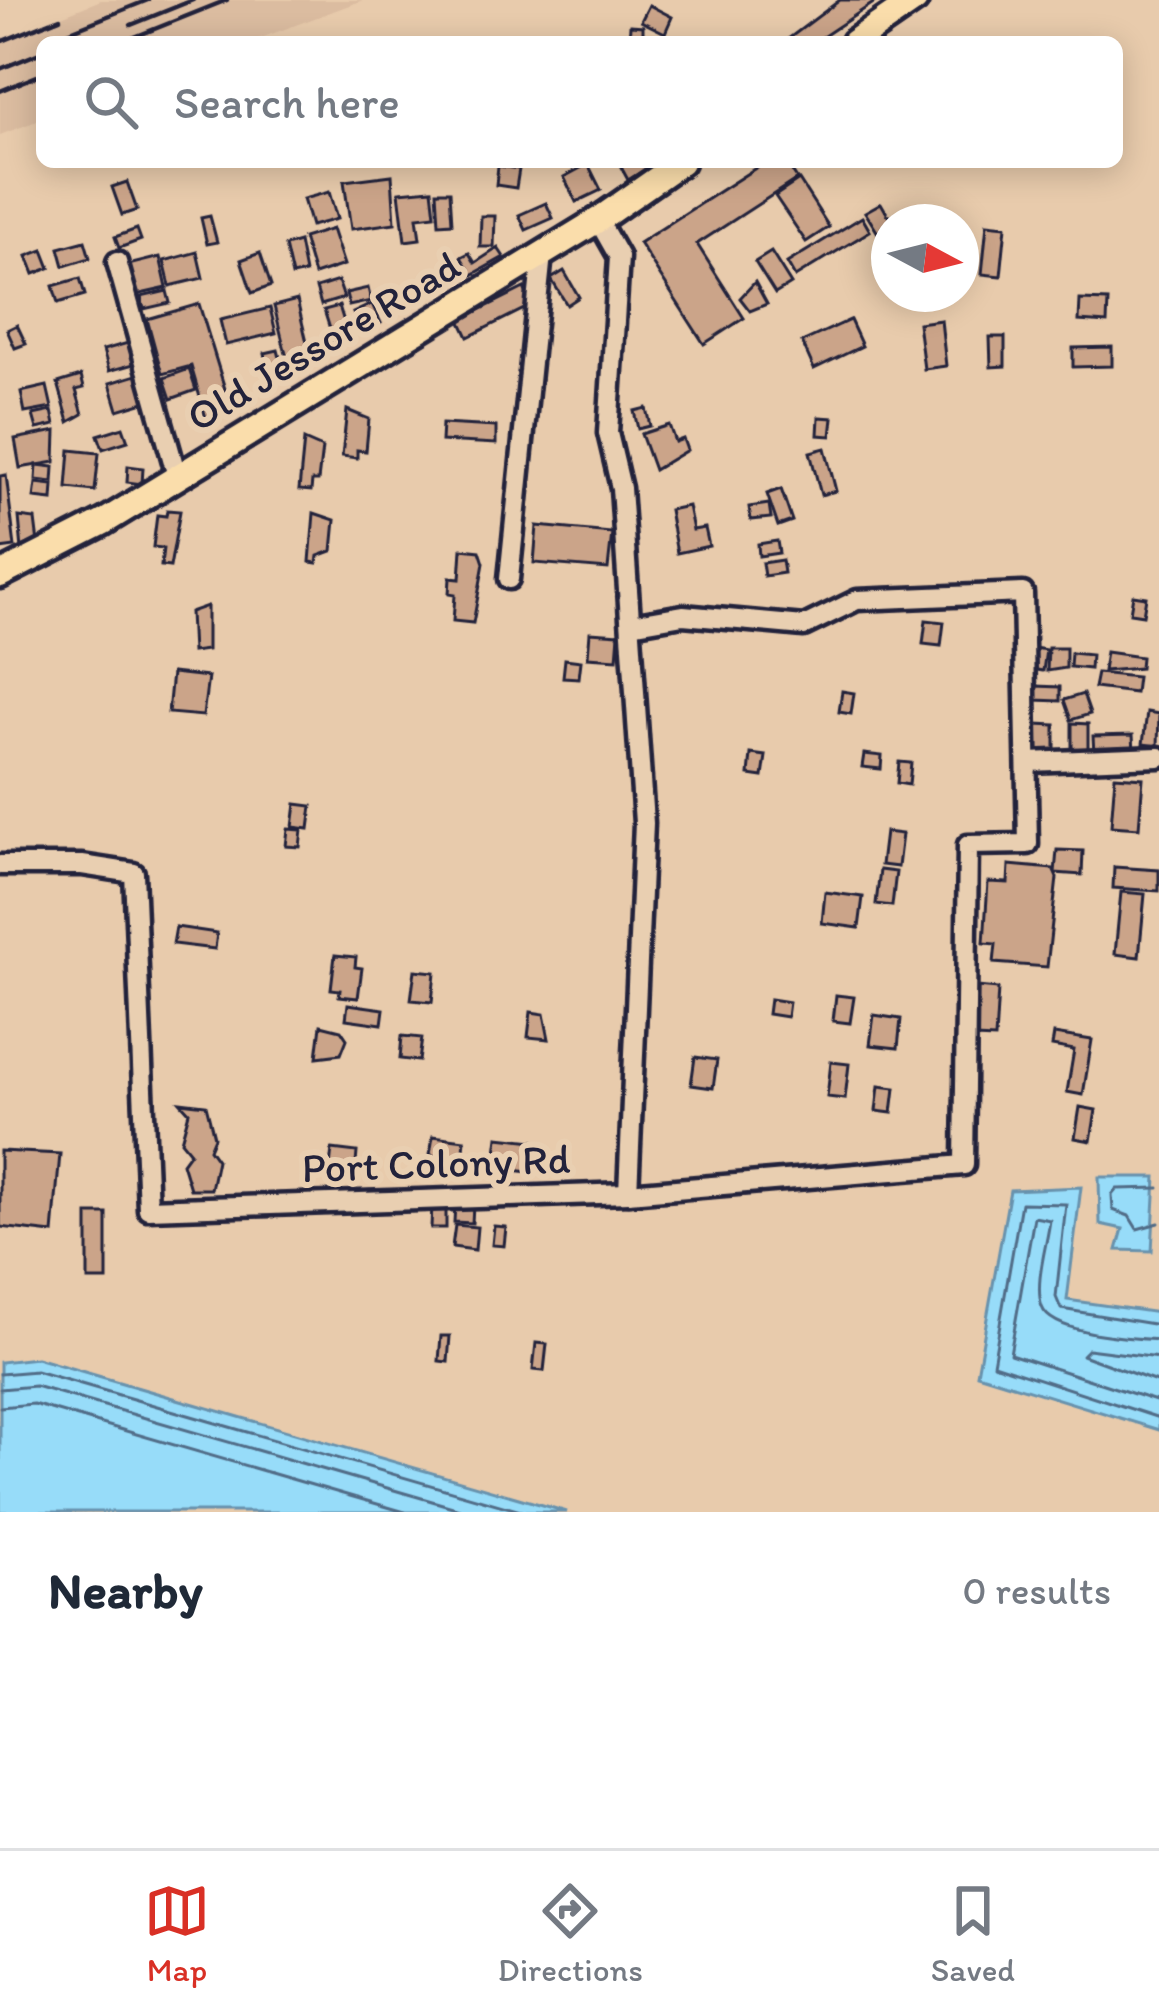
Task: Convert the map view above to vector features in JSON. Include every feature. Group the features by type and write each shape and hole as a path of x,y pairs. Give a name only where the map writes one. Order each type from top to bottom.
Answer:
{"main road":[{"path":"863,36 915,0"},
{"name":"Old Jessore Road","path":"0,575 104,522 598,220 672,168"}],"street":[{"path":"598,220 619,257 608,433 621,488 644,823 628,1193"},
{"path":"509,578 542,254"},
{"path":"117,262 177,476"},
{"path":"631,624 683,615 804,626 857,600 1023,592 1028,762 1159,757"},
{"name":"Port Colony Rd","path":"0,865 82,865 134,873 148,1209 628,1193 964,1166 968,845 1028,844 1028,762"}],"shaded area":[{"path":"101,0 363,0 266,36 36,36 36,121 0,135 0,41"}],"water":[{"path":"1099,1177 1156,1177 1152,1251 1117,1250 1123,1229 1100,1224"},
{"path":"1081,1187 1067,1300 1159,1313 1159,1430 977,1374 1010,1190"},
{"path":"36,1358 567,1512 0,1512 0,1362"}],"building":[{"path":"840,0 878,0 824,36 792,36"},
{"path":"649,5 672,17 665,33 641,21"},
{"path":"630,25 643,26 643,36 629,36"},
{"path":"498,168 519,169 516,188 496,185"},
{"path":"590,168 601,190 576,202 564,177"},
{"path":"622,168 648,168 628,180"},
{"path":"756,168 790,168 797,179 697,244 744,318 704,344 639,243"},
{"path":"392,175 395,223 351,229 344,181"},
{"path":"799,180 829,227 806,242 775,196"},
{"path":"127,182 137,210 122,215 112,187"},
{"path":"432,189 435,215 417,217 420,239 405,241 399,192"},
{"path":"437,191 450,191 452,223 439,224"},
{"path":"329,192 337,219 311,226 303,199"},
{"path":"546,203 553,218 526,230 519,215"},
{"path":"210,216 217,242 207,244 201,218"},
{"path":"481,216 495,216 494,247 480,247"},
{"path":"862,217 870,231 795,277 787,263"},
{"path":"987,224 1006,226 1001,276 982,274"},
{"path":"137,229 141,240 119,248 115,237"},
{"path":"332,229 344,265 314,275 303,238"},
{"path":"85,241 90,258 64,266 59,248"},
{"path":"299,242 305,273 292,276 285,246"},
{"path":"498,248 504,257 472,275 461,257 469,253 475,263"},
{"path":"43,250 50,268 34,274 27,256"},
{"path":"197,252 203,278 170,286 164,261"},
{"path":"771,252 791,284 775,294 755,262"},
{"path":"260,253 271,286 252,293 241,260"},
{"path":"160,257 167,288 136,295 128,265"},
{"path":"564,271 579,297 567,305 551,279"},
{"path":"80,278 85,295 58,303 53,286"},
{"path":"338,281 344,298 321,305 316,288"},
{"path":"755,282 767,304 750,311 740,298"},
{"path":"368,288 371,301 349,306 346,293"},
{"path":"524,288 532,305 468,337 460,320"},
{"path":"167,291 170,303 144,309 141,297"},
{"path":"297,300 312,364 290,370 274,306"},
{"path":"1080,300 1108,301 1107,323 1079,321"},
{"path":"199,304 232,412 206,418 191,366 162,374 147,319"},
{"path":"372,304 381,323 362,332 353,313"},
{"path":"339,306 350,341 335,345 324,310"},
{"path":"270,308 276,333 226,345 220,320"},
{"path":"850,320 862,346 814,369 802,342"},
{"path":"941,320 946,366 924,369 918,323"},
{"path":"17,325 26,344 15,348 7,330"},
{"path":"990,337 1005,337 1005,366 991,367"},
{"path":"135,341 141,362 109,371 103,350"},
{"path":"1112,347 1112,366 1073,367 1073,348"},
{"path":"278,350 283,369 269,372 265,353"},
{"path":"189,369 196,390 171,399 164,378"},
{"path":"143,373 151,400 118,410 110,383"},
{"path":"81,376 84,388 76,390 83,414 69,422 58,383"},
{"path":"47,386 52,408 25,413 21,392"},
{"path":"646,408 650,426 638,429 634,411"},
{"path":"347,410 369,419 366,451 357,450 357,458 342,456"},
{"path":"52,411 55,425 37,429 33,415"},
{"path":"819,417 833,418 831,436 818,435"},
{"path":"442,424 496,427 496,444 441,441"},
{"path":"669,425 675,442 683,439 687,450 654,470 641,434"},
{"path":"123,427 128,441 103,449 98,435"},
{"path":"56,431 55,462 20,468 15,439"},
{"path":"304,440 322,448 318,481 312,481 311,491 299,490"},
{"path":"825,448 836,491 821,495 810,452"},
{"path":"70,450 99,453 95,491 67,488"},
{"path":"37,465 54,467 53,482 36,480"},
{"path":"128,466 143,468 142,484 127,482"},
{"path":"6,475 15,547 0,549 0,476"},
{"path":"36,483 53,485 52,500 34,498"},
{"path":"781,489 792,521 778,526 767,494"},
{"path":"769,504 771,518 751,520 749,507"},
{"path":"688,506 693,530 705,528 709,546 677,553 669,510"},
{"path":"167,510 180,511 170,567 161,566 163,548 153,547 157,515 166,516"},
{"path":"314,513 335,520 332,551 318,556 317,563 310,562"},
{"path":"19,517 35,519 38,543 22,550"},
{"path":"537,526 612,533 608,569 534,563"},
{"path":"777,541 779,553 759,556 758,544"},
{"path":"462,549 480,551 484,563 473,623 453,621 455,595 449,594 450,578 460,579"},
{"path":"782,560 784,573 764,576 762,563"},
{"path":"1133,595 1146,597 1143,615 1130,613"},
{"path":"207,606 207,650 192,652 190,612"},
{"path":"926,620 944,622 941,646 923,644"},
{"path":"590,632 619,634 617,659 588,657"},
{"path":"1034,648 1046,650 1043,671 1031,669"},
{"path":"1048,648 1066,648 1066,668 1047,671"},
{"path":"1106,652 1141,657 1140,668 1103,671"},
{"path":"1071,653 1091,655 1090,669 1070,667"},
{"path":"565,659 581,661 579,678 563,677"},
{"path":"172,673 208,677 203,716 168,713"},
{"path":"1097,673 1137,677 1135,693 1094,688"},
{"path":"1035,686 1060,687 1060,701 1035,700"},
{"path":"842,691 854,693 851,714 839,712"},
{"path":"1083,694 1090,714 1071,720 1064,700"},
{"path":"1147,712 1159,714 1158,746 1143,744"},
{"path":"1072,723 1088,724 1088,754 1072,753"},
{"path":"1036,724 1055,725 1055,757 1035,756"},
{"path":"1133,735 1134,752 1094,753 1093,736"},
{"path":"751,754 766,756 763,777 749,775"},
{"path":"864,754 882,756 881,769 862,767"},
{"path":"899,762 911,763 909,785 897,783"},
{"path":"1115,776 1143,778 1139,828 1111,826"},
{"path":"296,804 312,806 309,829 293,827"},
{"path":"288,829 302,830 300,847 286,846"},
{"path":"885,832 902,834 898,867 881,865"},
{"path":"1057,850 1083,851 1082,875 1055,873"},
{"path":"1009,865 1053,869 1057,878 1047,967 994,963 996,944 984,943 988,882 1008,883"},
{"path":"1114,867 1159,870 1159,891 1113,888"},
{"path":"880,870 896,872 892,906 876,904"},
{"path":"825,892 863,897 859,928 822,923"},
{"path":"1121,892 1145,894 1139,957 1115,954"},
{"path":"176,927 217,933 215,949 173,944"},
{"path":"335,955 356,957 355,967 362,968 358,998 339,996 340,990 331,989"},
{"path":"415,970 435,972 432,1002 411,1000"},
{"path":"977,987 998,989 995,1039 974,1038"},
{"path":"836,995 854,997 850,1023 833,1021"},
{"path":"770,999 789,1002 787,1017 768,1014"},
{"path":"348,1004 384,1009 382,1024 346,1019"},
{"path":"531,1012 544,1014 549,1039 528,1037"},
{"path":"874,1015 901,1019 898,1048 870,1045"},
{"path":"321,1025 341,1030 347,1039 341,1054 317,1057"},
{"path":"1054,1034 1092,1040 1083,1095 1067,1092 1074,1050 1052,1046"},
{"path":"402,1036 422,1038 419,1061 400,1059"},
{"path":"695,1057 717,1060 713,1088 691,1085"},
{"path":"831,1062 849,1064 845,1099 827,1097"},
{"path":"879,1086 895,1088 892,1113 876,1111"},
{"path":"180,1102 206,1105 214,1137 209,1149 217,1160 211,1189 190,1189 182,1163 190,1152 181,1141 189,1112"},
{"path":"1080,1107 1096,1110 1091,1141 1075,1138"},
{"path":"433,1136 465,1140 463,1159 430,1155"},
{"path":"498,1137 534,1141 530,1172 494,1168"},
{"path":"332,1149 357,1152 356,1164 350,1170 330,1167"},
{"path":"0,1151 60,1154 53,1233 0,1227"},
{"path":"432,1203 446,1203 446,1228 431,1228"},
{"path":"455,1204 473,1205 472,1223 454,1222"},
{"path":"88,1214 107,1214 107,1280 88,1280"},
{"path":"455,1225 477,1227 475,1250 452,1247"},
{"path":"494,1226 506,1227 504,1246 492,1245"},
{"path":"441,1336 450,1336 448,1362 439,1361"},
{"path":"536,1343 547,1344 544,1371 533,1370"}],"railway":[{"path":"58,36 148,0"},
{"path":"131,25 193,0"},
{"path":"137,36 227,0"},
{"path":"0,42 60,18"},
{"path":"0,69 36,54"},
{"path":"0,91 36,76"}]}
